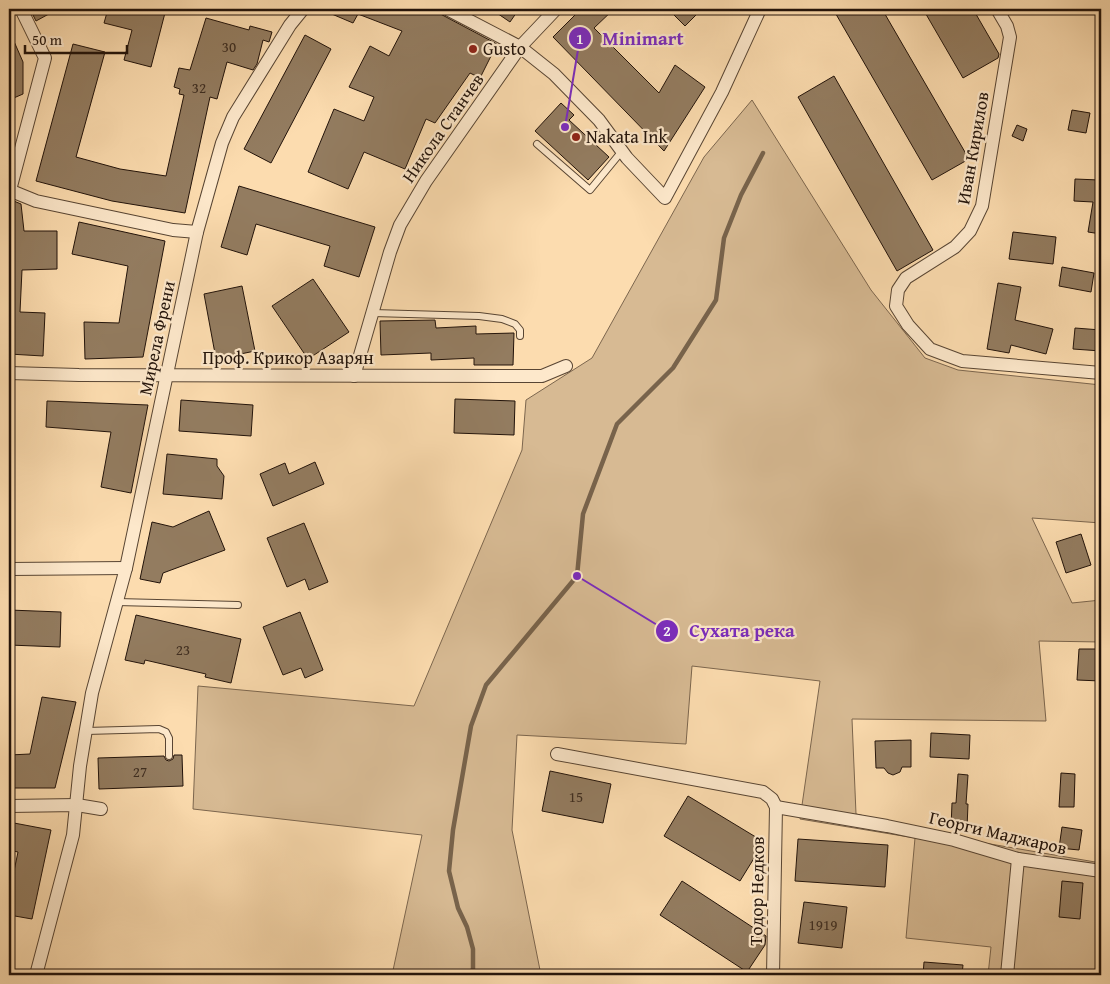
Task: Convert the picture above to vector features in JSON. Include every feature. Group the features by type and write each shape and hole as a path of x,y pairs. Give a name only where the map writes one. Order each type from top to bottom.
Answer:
{"street":[{"path":"21,9 45,58 9,190 36,201 173,230 197,232"},
{"name":"Мирела Френи","path":"36,975 73,835 80,766 92,693 126,568 197,232 222,142 233,117 290,26 303,9"},
{"path":"447,9 520,47 554,74 600,120 622,151 665,198 722,92 760,9"},
{"name":"Никола Станчев","path":"354,376 390,252 400,225 426,181 520,47 556,9"},
{"name":"Иван Кирилов","path":"996,9 1007,26 1010,36 982,206 970,231 955,247 906,278 898,290 896,306 908,325 930,349 962,361 1101,373"},
{"name":"Проф. Крикор Азарян","path":"9,373 542,376 566,366"},
{"path":"9,569 126,568"},
{"path":"557,754 763,792 772,799 776,808"},
{"path":"9,806 77,805 101,809"},
{"name":"Георги Маджаров","path":"776,808 887,826 954,840 1018,859 1101,872"},
{"name":"Тодор Недков","path":"773,975 776,808"},
{"path":"1007,975 1018,859"}],"lane":[{"path":"537,144 590,190 622,151"},
{"path":"373,313 479,316 502,319 515,324 520,330 520,336"},
{"path":"117,602 238,605"},
{"path":"86,731 158,729 166,732 169,738 169,756"}],"shaded area":[{"path":"752,100 871,290 925,358 958,370 1101,385 1101,523 1032,518 1072,603 1101,600 1101,642 1039,641 1046,721 852,719 856,814 967,840 1101,863 1101,975 988,975 991,947 906,938 915,838 800,819 820,681 692,666 686,744 517,735 512,830 541,975 392,975 422,835 193,809 198,686 414,706 522,450 526,400 592,358 704,157"}],"building":[{"path":"30,9 58,9 36,21"},
{"path":"108,9 166,9 151,67 124,60 132,30 104,23"},
{"path":"320,9 431,9 497,44 480,78 470,73 435,123 426,119 405,169 364,152 348,189 308,172 334,109 364,121 374,97 349,87 370,46 389,56 402,31 358,14 353,23"},
{"path":"491,9 519,9 510,22"},
{"path":"581,9 614,9 594,28 659,93 675,65 705,87 664,151 553,37"},
{"path":"668,9 702,9 685,26"},
{"path":"833,9 882,9 969,159 932,180"},
{"path":"923,9 973,9 999,54 998,58 963,78"},
{"path":"206,18 249,30 250,26 272,32 269,42 263,40 257,64 253,70 227,62 217,99 210,97 185,213 112,201 36,181 73,44 105,52 76,157 120,169 166,176 184,95 179,94 180,89 174,87 179,68 190,70"},
{"path":"9,30 23,62 23,94 9,100"},
{"path":"305,35 331,49 271,163 244,149"},
{"path":"834,76 933,250 897,271 798,97"},
{"path":"561,103 574,115 569,120 609,157 588,180 535,131"},
{"path":"1072,110 1090,113 1086,133 1068,130"},
{"path":"1017,125 1027,129 1023,141 1012,136"},
{"path":"1075,179 1099,180 1098,191 1101,191 1101,234 1088,232 1093,202 1074,201"},
{"path":"239,186 375,227 359,277 324,266 330,246 256,224 247,255 221,247"},
{"path":"9,199 21,204 24,231 57,231 57,269 22,270 20,312 45,313 43,356 9,354"},
{"path":"79,222 165,241 143,357 85,359 84,322 119,323 128,266 72,254"},
{"path":"1013,232 1056,237 1053,264 1009,259"},
{"path":"1062,267 1094,273 1091,292 1059,286"},
{"path":"313,279 349,332 308,359 272,306"},
{"path":"998,283 1021,287 1015,320 1053,329 1046,354 1011,345 1009,353 987,349"},
{"path":"242,286 255,351 216,359 204,294"},
{"path":"435,320 436,328 476,326 476,334 514,333 513,365 474,365 474,358 431,360 431,353 381,355 380,321"},
{"path":"1075,328 1101,330 1101,351 1073,349"},
{"path":"455,399 515,401 514,435 454,433"},
{"path":"181,400 253,405 251,436 179,431"},
{"path":"47,401 148,405 131,493 101,487 111,432 46,427"},
{"path":"167,454 217,459 217,466 224,476 222,499 163,494"},
{"path":"315,462 324,484 273,506 260,474 285,463 289,474"},
{"path":"209,511 225,550 163,573 160,583 140,579 152,522 173,527"},
{"path":"304,523 328,582 309,590 305,579 287,587 267,538"},
{"path":"1081,534 1091,565 1066,573 1056,542"},
{"path":"9,610 61,612 60,647 9,645"},
{"path":"300,612 323,670 305,678 301,668 283,675 263,627"},
{"path":"136,615 241,639 231,683 205,677 206,674 145,660 144,664 125,660"},
{"path":"1079,649 1101,649 1101,681 1077,680"},
{"path":"42,697 76,702 55,788 9,788 9,755 30,754"},
{"path":"931,733 970,735 969,759 930,757"},
{"path":"911,740 911,767 902,767 900,772 893,775 884,768 876,768 875,741"},
{"path":"174,755 182,755 183,786 99,789 98,758 164,756 169,761 173,759"},
{"path":"550,771 611,784 603,823 542,811"},
{"path":"1061,773 1075,774 1074,807 1059,807"},
{"path":"958,774 968,775 967,828 951,827 952,803 956,803"},
{"path":"688,796 764,842 740,881 664,836"},
{"path":"14,823 51,830 32,919 9,915 9,895 18,852 9,850"},
{"path":"1062,827 1082,830 1079,850 1059,848"},
{"path":"798,839 888,845 885,887 795,881"},
{"path":"682,881 766,936 765,945 747,972 660,915"},
{"path":"1062,881 1083,883 1080,919 1059,917"},
{"path":"804,902 847,907 842,948 798,943"},
{"path":"924,962 963,965 962,975 923,975"}],"waterway":[{"path":"469,975 473,969 473,949 467,927 458,908 449,871 453,830 471,726 486,685 577,576 583,514 617,424 673,368 716,300 724,238 741,195 763,153"}],"place":[{"name":"Gusto","path":"473,49"},
{"name":"Minimart","path":"565,127"},
{"name":"Nakata Ink","path":"576,137"},
{"name":"Сухата река","path":"577,576"}]}
